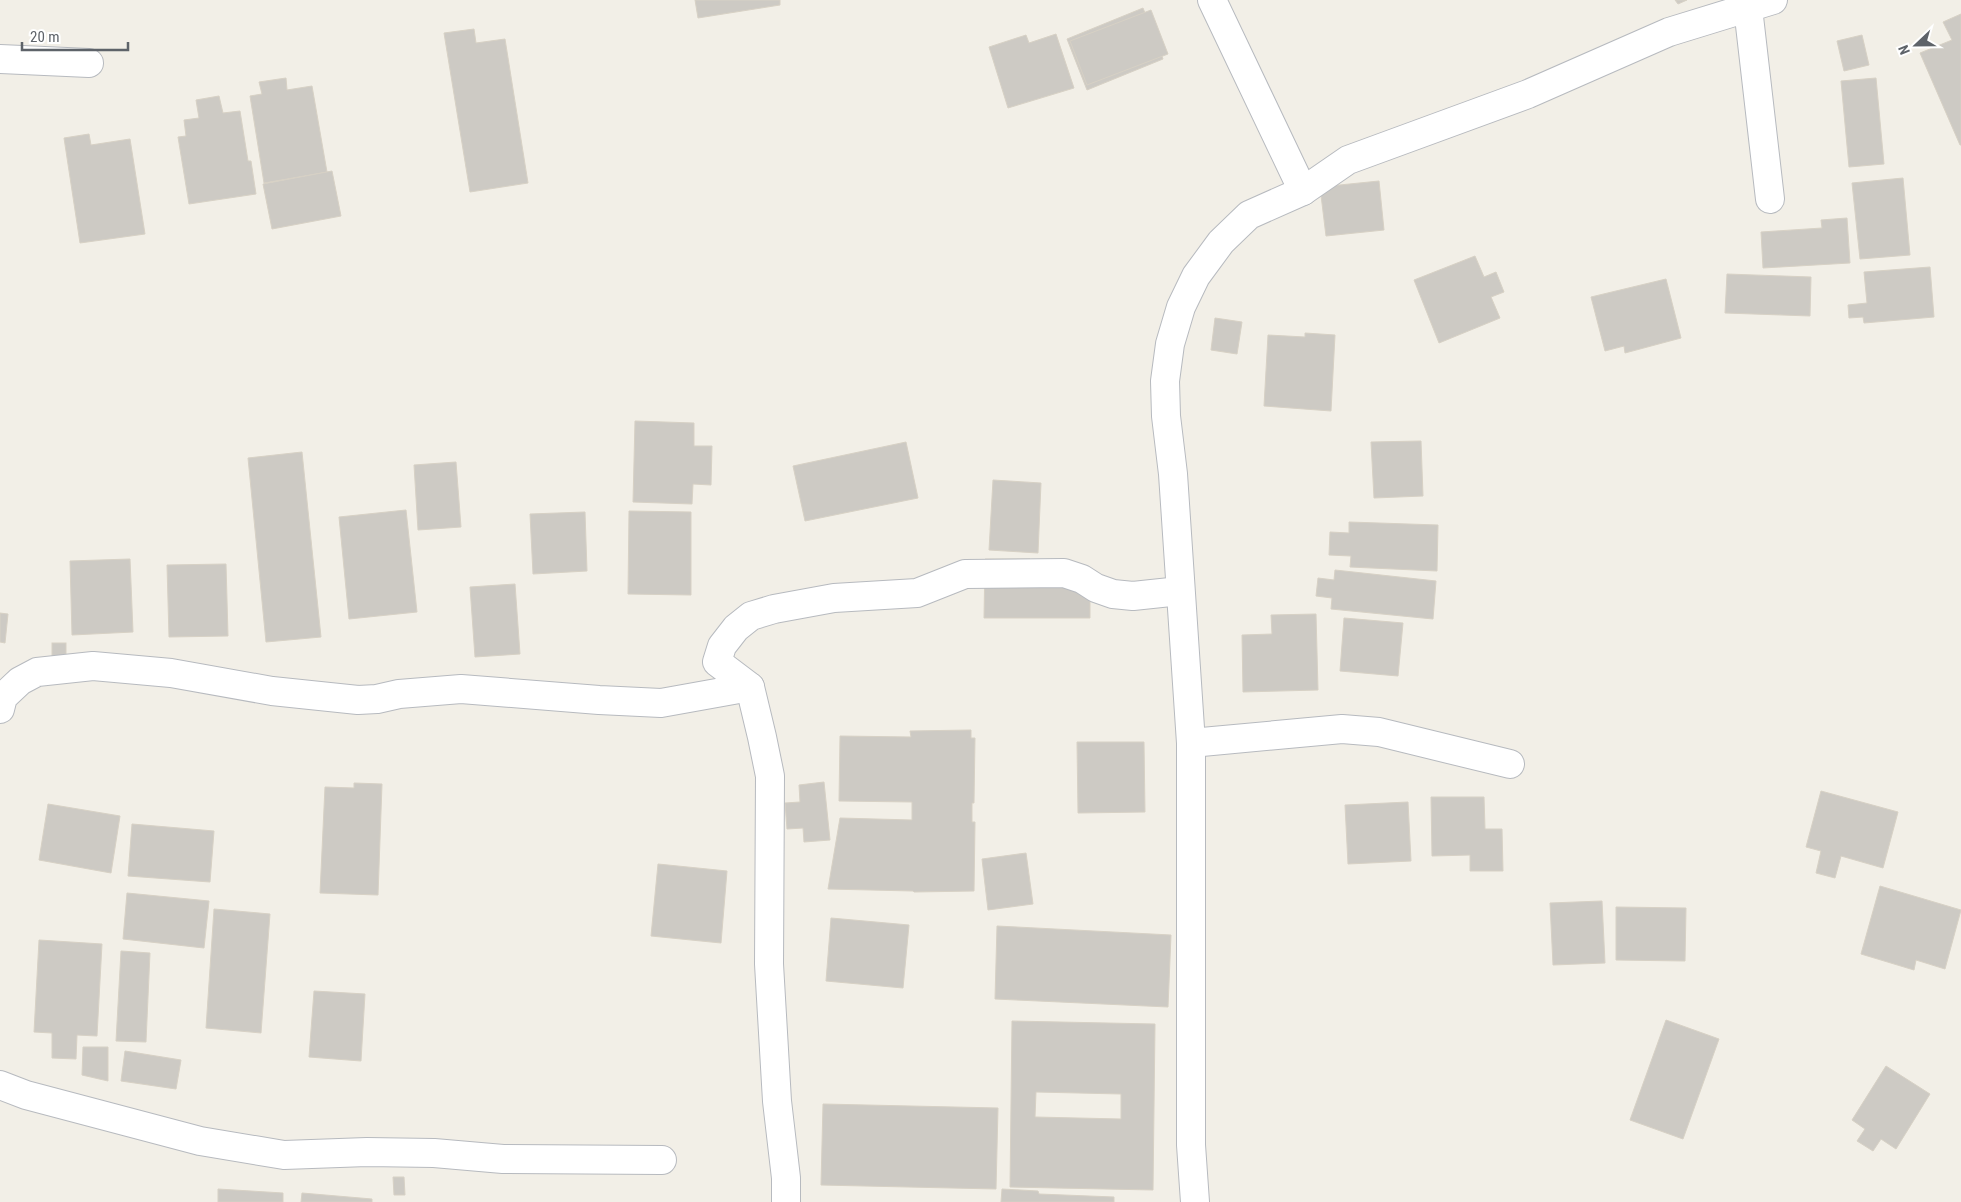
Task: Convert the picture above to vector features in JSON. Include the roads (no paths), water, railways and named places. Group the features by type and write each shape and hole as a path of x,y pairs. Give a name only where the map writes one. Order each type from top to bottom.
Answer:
{"street":[{"path":"1212,0 1302,191"},
{"path":"1195,1202 1191,1145 1192,744 1173,474 1166,416 1165,381 1170,344 1181,307 1196,276 1221,242 1249,215 1302,191 1348,160 1528,94 1669,32 1760,4 1770,199"},
{"path":"0,59 90,63"},
{"path":"786,1202 786,1178 777,1101 769,964 770,776 750,687 717,662 722,646 736,628 751,616 774,609 834,598 916,593 965,574 1064,573 1082,579 1096,588 1113,594 1133,596 1180,591"},
{"path":"0,709 3,697 20,680 36,672 93,666 171,672 272,690 358,700 377,699 399,694 461,690 661,703 750,687"},
{"path":"1192,744 1342,729 1379,732 1510,764"},
{"path":"0,1084 26,1095 200,1141 284,1155 415,1152 502,1159 662,1160"}]}
